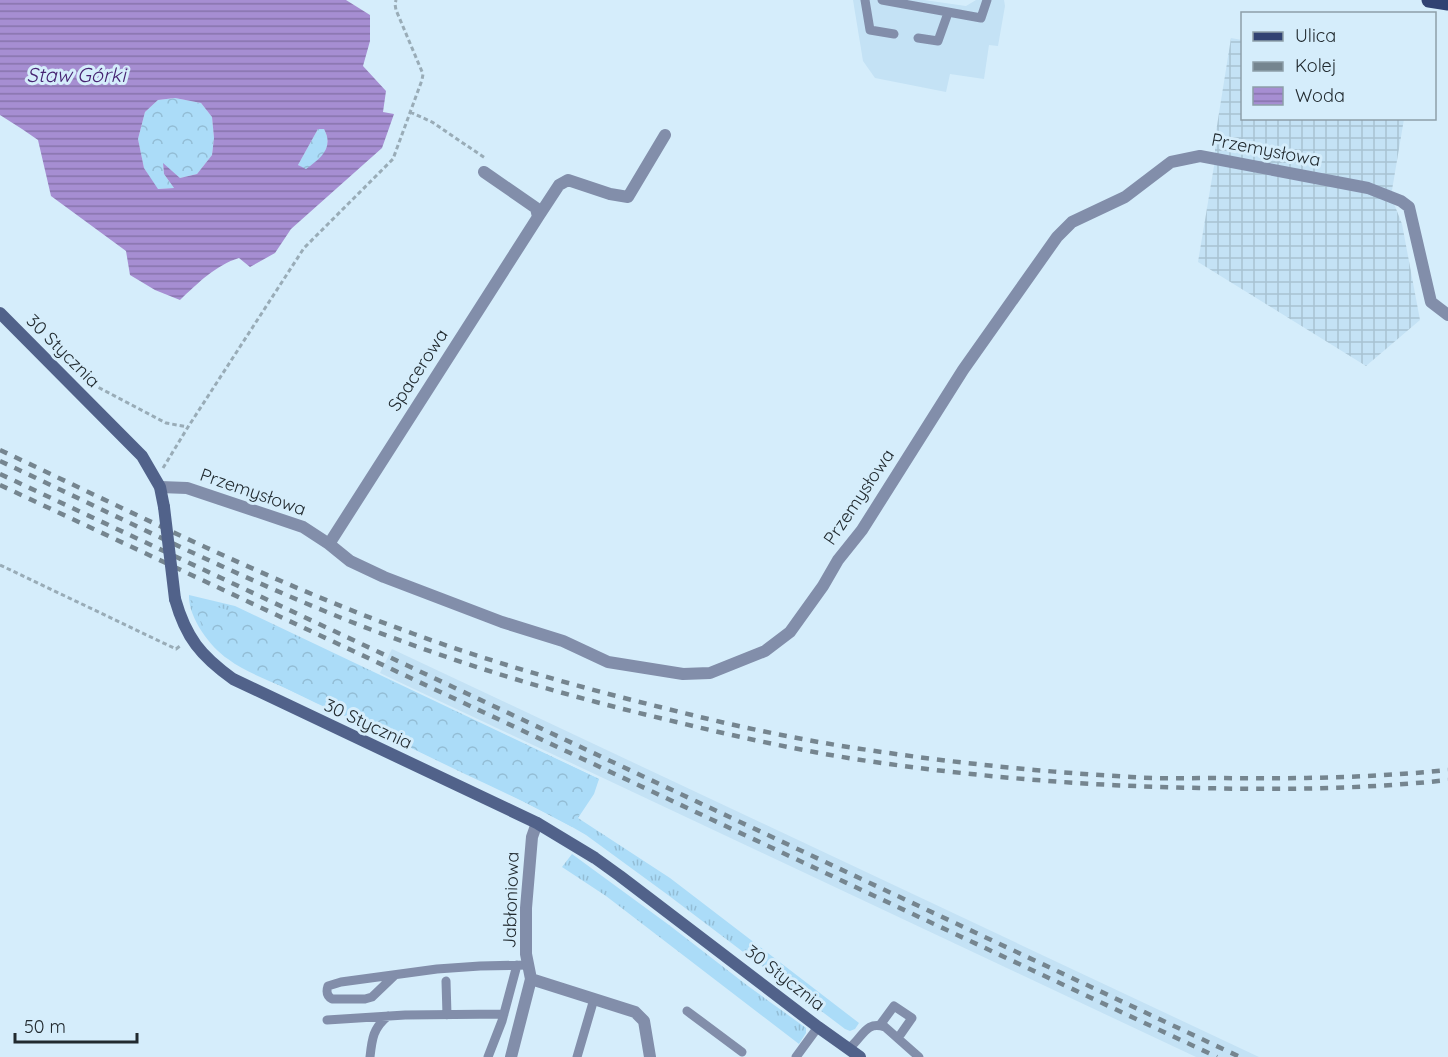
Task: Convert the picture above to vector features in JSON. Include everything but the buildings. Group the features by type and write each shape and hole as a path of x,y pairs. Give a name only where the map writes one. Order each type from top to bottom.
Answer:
{"main road":[{"path":"1429,0 1448,3"}],"street":[{"name":"Spacerowa","path":"328,544 559,185 568,180 610,194 628,197 665,135"},
{"name":"Przemysłowa","path":"160,487 187,488 303,527 350,561 384,577 502,622 563,641 608,662 683,674 710,673 765,651 790,632 823,586 838,560 862,530 963,370 1057,237 1072,222 1125,197 1171,162 1200,156 1368,188 1401,201 1409,207 1431,302 1448,315"},
{"path":"486,166 536,208 538,216"},
{"name":"30 Stycznia","path":"0,313 142,456 160,487 175,599 181,619 191,640 212,663 233,679 537,823 595,858 860,1057"},
{"name":"Jabłoniowa","path":"511,1057 531,979 523,965 526,954 526,908 532,837 537,823"},
{"path":"531,979 635,1012 644,1021 650,1057"}],"lane":[{"path":"865,0 870,30 894,34"},
{"path":"882,0 981,18 987,0"},
{"path":"918,38 938,41 948,13"},
{"path":"395,975 372,997 365,999 332,999 327,994 328,986 333,983 437,969 523,965 488,1057"},
{"path":"446,981 447,1014"},
{"path":"577,1057 594,999"},
{"path":"880,1025 894,1006 912,1018 897,1038"},
{"path":"687,1011 744,1055"},
{"path":"327,1020 447,1014 504,1014"},
{"path":"370,1057 377,1024 388,1016"},
{"path":"848,1049 856,1043 867,1028 880,1025 919,1057"},
{"path":"796,1057 818,1027"}],"path":[{"path":"168,460 304,248 393,159 423,74 396,10 394,4 396,0"},
{"path":"410,112 432,122 486,166"},
{"path":"92,384 166,423 188,427"},
{"path":"0,565 176,649 191,640"}],"shaded area":[{"path":"853,0 924,0 966,6 976,0 1004,0 998,46 989,45 984,79 950,74 946,92 875,78 863,61"},
{"path":"1231,38 1241,40 1241,120 1404,120 1391,196 1402,224 1420,320 1366,366 1198,262 1215,160 1215,138"},
{"path":"392,649 1259,1057 1196,1057 380,673"}],"green space":[{"path":"175,98 201,103 212,117 214,138 212,155 197,174 180,178 163,164 164,174 174,188 157,189 144,168 138,139 145,112 158,100"},
{"path":"318,129 324,129 328,142 327,148 321,157 306,170 298,165"},
{"path":"189,595 235,606 599,779 594,794 578,818 670,878 859,1023 855,1029 850,1031 845,1029 586,835 527,804 235,664 221,654 201,631 192,613"},
{"path":"190,600 251,616 599,779 572,827 515,797 271,681 231,659 205,629"},
{"path":"572,854 806,1028 806,1033 799,1044 606,896 562,867"}],"water":[{"name":"Staw Górki","path":"0,0 346,0 370,15 370,41 363,66 386,91 383,112 394,114 382,148 291,229 275,253 250,267 239,258 231,261 208,275 180,300 155,290 130,275 126,251 51,196 38,140 0,115","holes":["175,98 201,103 212,117 214,138 212,155 197,174 180,178 163,163 164,174 174,188 158,189 144,168 138,139 145,112 158,100","318,129 324,129 327,136 327,147 321,157 306,169 298,165"]}],"railway":[{"path":"0,450 256,570 414,634 572,684 742,727 843,746 933,759 1032,770 1131,777 1331,777 1448,770"},
{"path":"0,461 252,580 407,643 569,695 742,737 817,753 909,767 1074,783 1292,789 1448,780"},
{"path":"0,474 1240,1057"},
{"path":"0,485 1217,1057"}]}
